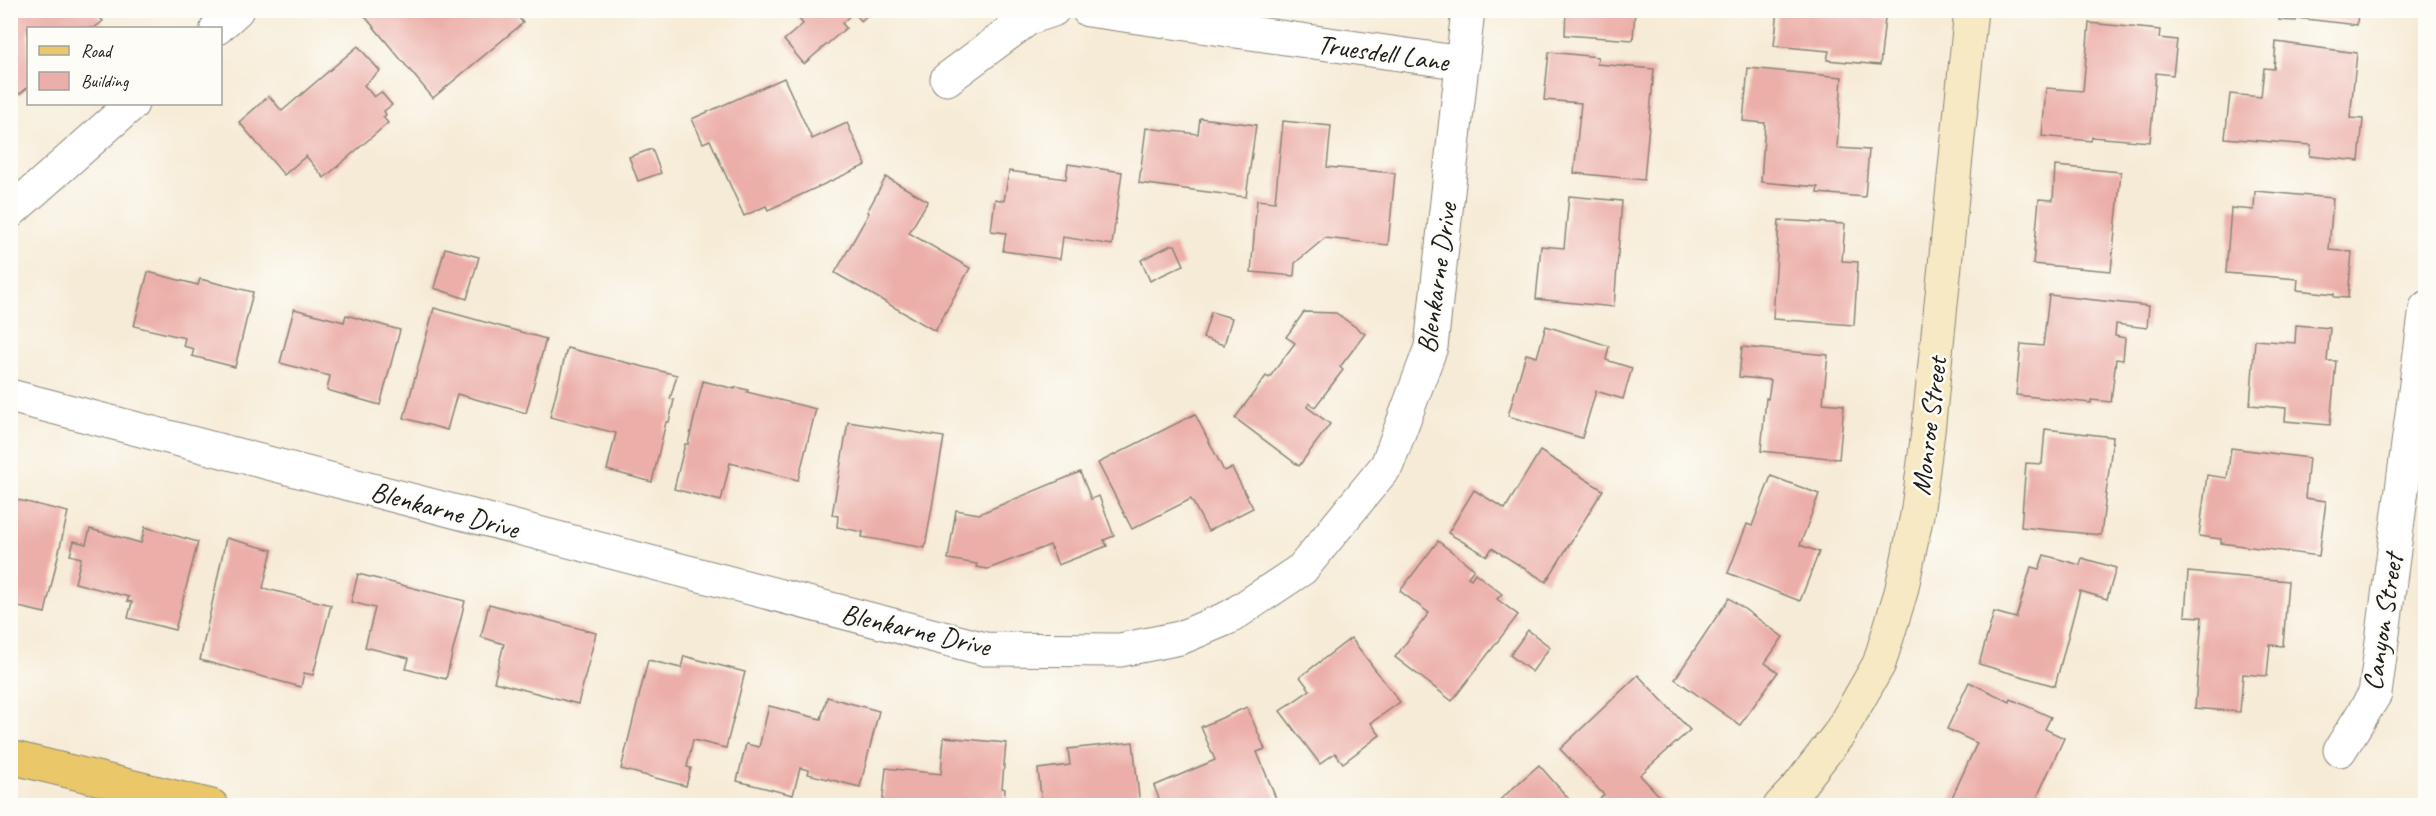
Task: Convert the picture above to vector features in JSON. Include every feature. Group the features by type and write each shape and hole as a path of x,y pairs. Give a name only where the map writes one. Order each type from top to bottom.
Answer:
{"main road":[{"name":"Monroe Street","path":"1780,806 1798,787 1839,734 1879,664 1901,592 1917,515 1928,432 1971,10"},
{"path":"10,757 212,806"}],"street":[{"path":"218,27 237,10"},
{"path":"947,79 1029,18 1053,10"},
{"name":"Truesdell Lane","path":"1088,10 1463,63"},
{"name":"Blenkarne Drive","path":"10,396 985,649 1120,650 1180,638 1230,617 1302,568 1387,465 1431,347 1468,10"},
{"path":"10,212 131,105"},
{"name":"Canyon Street","path":"2340,750 2375,694 2426,308"}],"building":[{"path":"10,10 93,10 103,21 95,27 27,27 27,88 20,94 10,83"},
{"path":"365,10 420,10 422,13 425,10 513,10 523,23 433,98 362,13"},
{"path":"792,10 873,10 861,21 854,12 842,23 846,28 804,64 784,40 803,24"},
{"path":"1566,10 1635,10 1633,40 1565,35"},
{"path":"1778,10 1847,10 1846,15 1885,18 1880,65 1827,60 1829,51 1774,46"},
{"path":"2280,10 2358,10 2357,25 2297,18 2296,21 2279,20"},
{"path":"2089,23 2160,30 2159,38 2177,40 2173,75 2156,73 2150,142 2092,137 2091,141 2042,136 2046,88 2083,91"},
{"path":"2276,42 2357,53 2350,118 2363,119 2359,161 2310,156 2311,145 2225,138 2230,94 2261,97 2264,68 2274,69"},
{"path":"358,46 380,71 364,85 374,97 381,92 392,105 384,111 386,115 383,117 388,123 324,178 306,156 284,175 239,122 269,96 282,111"},
{"path":"1549,52 1598,57 1597,64 1654,69 1644,180 1574,173 1581,103 1544,100"},
{"path":"1748,68 1842,77 1837,148 1869,150 1865,197 1817,193 1818,187 1761,182 1765,123 1743,121"},
{"path":"784,78 812,139 847,123 866,165 768,210 766,206 744,216 710,140 703,143 692,119"},
{"path":"1200,118 1256,125 1246,197 1139,183 1146,128 1198,134"},
{"path":"1283,121 1331,126 1327,167 1395,173 1388,245 1325,238 1295,263 1294,276 1251,272 1257,200 1275,202"},
{"path":"652,149 661,173 638,181 629,157"},
{"path":"1068,164 1122,172 1112,245 1063,237 1060,259 1003,251 1006,233 991,231 995,199 1004,201 1009,171 1066,179"},
{"path":"2055,166 2121,172 2111,271 2033,264 2039,199 2053,200"},
{"path":"886,177 928,201 909,233 970,268 935,331 835,273 869,213 867,212"},
{"path":"2255,191 2333,198 2329,250 2352,252 2348,298 2297,290 2298,279 2226,273 2231,208 2254,210"},
{"path":"1569,196 1622,201 1614,307 1536,299 1541,246 1564,248"},
{"path":"1779,220 1845,224 1842,261 1858,262 1854,325 1773,319"},
{"path":"1175,245 1184,265 1150,281 1141,260"},
{"path":"445,248 479,257 467,299 434,288"},
{"path":"148,272 198,285 200,279 253,292 235,367 192,356 194,349 183,346 185,338 134,326"},
{"path":"2049,295 2149,306 2147,328 2116,324 2115,336 2125,338 2123,360 2116,359 2111,402 2091,400 2091,403 2016,395 2021,344 2043,346"},
{"path":"434,308 546,339 526,413 457,394 447,430 404,418"},
{"path":"294,309 344,322 346,315 400,330 380,405 327,390 330,376 280,363"},
{"path":"1211,312 1232,318 1224,345 1203,338"},
{"path":"1304,312 1336,313 1365,334 1340,367 1343,370 1315,407 1309,403 1307,407 1330,424 1299,466 1235,418 1266,376 1269,378 1295,343 1286,337"},
{"path":"2296,325 2330,328 2327,361 2336,361 2330,425 2285,421 2286,408 2250,405 2255,340 2295,343"},
{"path":"1546,326 1609,346 1606,360 1632,368 1623,399 1596,391 1582,438 1508,416 1526,354 1537,357"},
{"path":"1742,347 1828,355 1823,403 1844,405 1839,459 1761,451 1766,398 1768,399 1771,380 1739,377"},
{"path":"567,348 677,375 670,399 674,400 669,422 666,422 652,482 607,470 616,433 550,417"},
{"path":"703,381 748,390 747,392 816,409 798,480 730,463 721,501 674,489 685,444 688,444"},
{"path":"1195,414 1224,471 1232,468 1253,508 1208,531 1191,499 1132,529 1098,463"},
{"path":"848,422 944,437 925,548 862,537 863,532 837,527 838,516 832,515"},
{"path":"2045,429 2113,437 2101,535 2021,527 2026,463 2042,464"},
{"path":"2231,448 2309,458 2305,498 2326,501 2319,556 2221,543 2221,539 2199,536 2207,475 2227,478"},
{"path":"1540,451 1603,490 1546,582 1492,548 1487,556 1448,533 1474,490 1505,509"},
{"path":"1080,472 1091,499 1099,496 1114,536 1104,540 1107,546 1058,565 1050,545 988,569 976,567 977,564 948,559 956,510 979,514"},
{"path":"1771,476 1819,494 1800,545 1819,552 1800,601 1728,573 1747,524 1752,526"},
{"path":"14,499 68,512 45,613 10,605 10,508"},
{"path":"145,527 198,542 175,630 128,618 132,602 127,601 129,597 75,583 81,558 70,555 74,541 86,544 90,529 141,543"},
{"path":"226,538 272,550 263,588 331,605 313,675 304,673 301,687 200,660"},
{"path":"1438,541 1474,569 1468,577 1471,579 1475,573 1502,594 1497,599 1518,615 1452,701 1395,657 1429,613 1400,591"},
{"path":"2044,555 2080,565 2082,558 2116,568 2107,599 2080,591 2055,686 1979,664 1994,612 2016,618 2031,567 2039,569"},
{"path":"2188,572 2288,581 2283,646 2270,645 2267,676 2243,674 2240,712 2195,708 2202,617 2185,616"},
{"path":"358,574 465,601 446,679 406,669 409,658 365,647 375,608 351,602"},
{"path":"1729,598 1783,637 1765,663 1778,672 1740,725 1675,679"},
{"path":"489,604 596,633 578,704 494,682 504,644 481,637"},
{"path":"1528,630 1550,647 1532,672 1510,655"},
{"path":"1351,638 1400,702 1371,723 1380,735 1343,763 1335,753 1320,764 1280,711 1310,690 1300,677"},
{"path":"684,656 745,672 726,748 693,740 687,767 691,768 686,786 621,769 648,660 681,668"},
{"path":"1638,675 1690,730 1640,775 1665,802 1661,806 1599,806 1596,802 1604,795 1560,749"},
{"path":"1969,682 2010,702 2011,699 2051,717 2045,729 2064,738 2033,806 1953,806 1949,804 1977,743 1947,729"},
{"path":"827,697 879,711 860,787 808,774 809,770 800,768 793,795 737,781 746,744 759,747 769,706 821,719"},
{"path":"1247,707 1265,749 1257,752 1279,806 1162,806 1154,786 1215,760 1201,727"},
{"path":"944,737 1006,743 1002,788 1005,789 1004,806 882,806 886,768 941,774"},
{"path":"1133,742 1140,806 1042,806 1038,769 1070,765 1068,749"},
{"path":"1539,765 1575,806 1493,806"}]}
